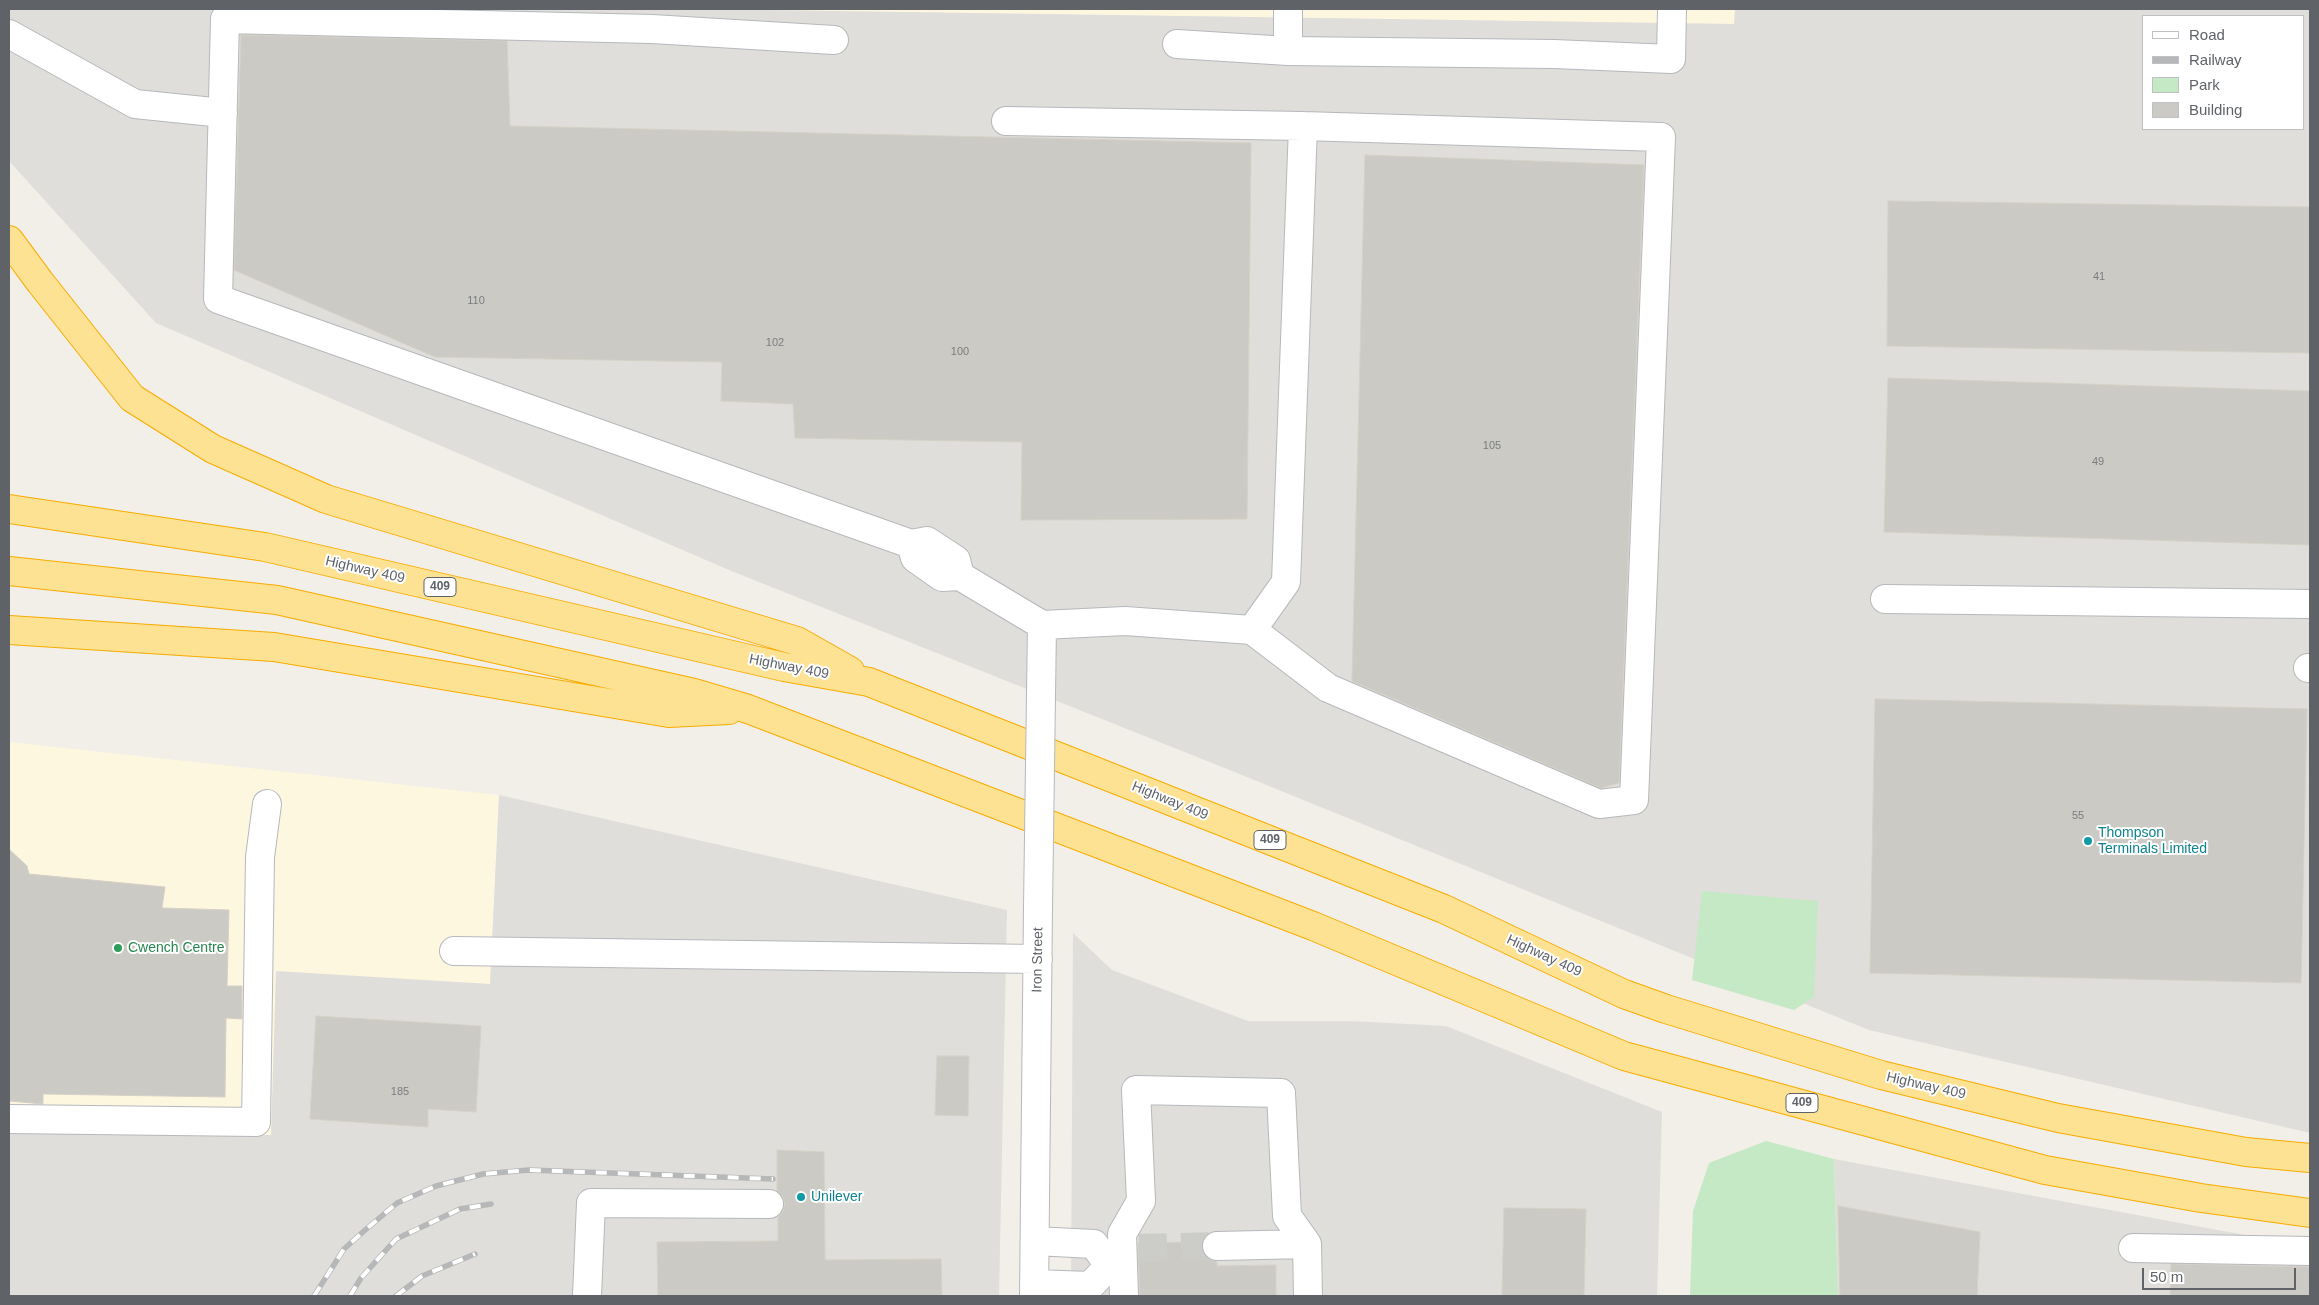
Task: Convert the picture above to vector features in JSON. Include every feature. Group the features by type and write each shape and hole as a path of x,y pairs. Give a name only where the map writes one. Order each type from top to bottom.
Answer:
{"highway":[{"path":"9,240 132,398 213,449 326,499 797,642 869,682"},
{"name":"Highway 409","path":"9,509 265,547 784,667 869,682 1444,909 1624,994 1666,1010 1881,1076 2058,1118 2246,1152 2310,1158"},
{"name":"409","path":"9,572 277,600 694,693 748,709 1313,926 1624,1056 2045,1170 2201,1198 2310,1213"},
{"path":"9,630 274,647 669,713 748,709"}],"street":[{"path":"1288,9 1288,50"},
{"path":"1177,44 1288,50 1554,54 1671,59 1672,9"},
{"path":"834,40 652,29 225,19 218,299 911,544 927,541 956,560 960,576 1042,625 1125,621 1252,630 1328,688 1599,804 1634,800 1661,137 1303,126 1006,121"},
{"path":"9,34 135,104 223,113"},
{"path":"1252,630 1286,582 1303,126"},
{"path":"1885,599 2310,604"},
{"name":"Iron Street","path":"1034,1290 1042,625"},
{"path":"9,1119 256,1122 260,857 267,804"},
{"path":"454,952 1038,959"},
{"path":"1124,1296 1122,1234 1141,1202 1136,1090 1281,1093 1287,1216 1307,1244 1308,1296"},
{"path":"587,1296 591,1203 769,1204"},
{"path":"1035,1241 1094,1244 1123,1257"},
{"path":"1216,1246 1307,1244"},
{"path":"2133,1248 2310,1251"},
{"path":"1034,1290 1090,1286 1123,1257"}],"shaded area":[{"path":"9,9 697,9 1734,24 1735,9 2310,9 2310,1133 1869,1030 1242,775 729,570 156,323 9,161"},
{"path":"697,9 1735,9 1734,24"},
{"path":"9,742 499,795 490,984 276,972 272,1135 9,1127"},
{"path":"499,795 1007,910 999,1296 9,1296 9,1127 271,1135 276,971 490,984"},
{"path":"1073,933 1112,970 1248,1021 1350,1021 1446,1026 1662,1112 1657,1296 1071,1296"},
{"path":"1834,1159 2310,1247 2310,1296 1838,1296"}],"green space":[{"path":"1702,891 1818,901 1814,997 1794,1010 1692,980"},
{"path":"1766,1141 1834,1159 1838,1296 1690,1296 1693,1211 1709,1163"}],"building":[{"path":"241,35 507,41 510,126 1251,143 1247,519 1021,520 1022,442 795,438 793,404 721,401 722,362 435,357 234,270"},
{"path":"1365,155 1644,165 1619,783 1601,788 1352,681"},
{"path":"1888,201 2310,207 2310,353 1887,346"},
{"path":"1888,378 2310,391 2310,545 1884,532"},
{"name":"Thompson Terminals Limited","path":"1875,699 2307,709 2301,983 1870,973"},
{"name":"Cwench Centre","path":"9,849 27,866 29,874 165,887 162,908 229,910 227,986 242,986 242,1019 226,1018 225,1097 43,1094 43,1104 9,1101"},
{"path":"316,1016 481,1026 476,1112 428,1109 428,1127 310,1119"},
{"path":"937,1056 969,1056 968,1116 935,1115"},
{"name":"Unilever","path":"777,1150 824,1152 825,1260 941,1259 942,1296 658,1296 657,1242 778,1241 778,1217 783,1211 785,1204 783,1197 777,1191"},
{"path":"1838,1206 1980,1232 1977,1296 1840,1296"},
{"path":"1504,1208 1586,1209 1584,1296 1502,1296"},
{"path":"1202,1242 1204,1254 1209,1259 1217,1262 1217,1266 1276,1265 1276,1296 1140,1296 1138,1243"},
{"path":"2171,1264 2310,1267 2310,1296 2170,1296"}],"tunnel":[{"path":"1139,1248 1217,1246"}],"railway":[{"path":"314,1296 344,1249 397,1203 436,1186 483,1174 529,1170 773,1179"},
{"path":"350,1296 361,1278 396,1239 460,1209 491,1204"},
{"path":"396,1296 422,1276 475,1254"}],"place":[{"name":"Thompson Terminals Limited","path":"2088,841"},
{"name":"Cwench Centre","path":"118,948"},
{"name":"Unilever","path":"801,1197"}]}
